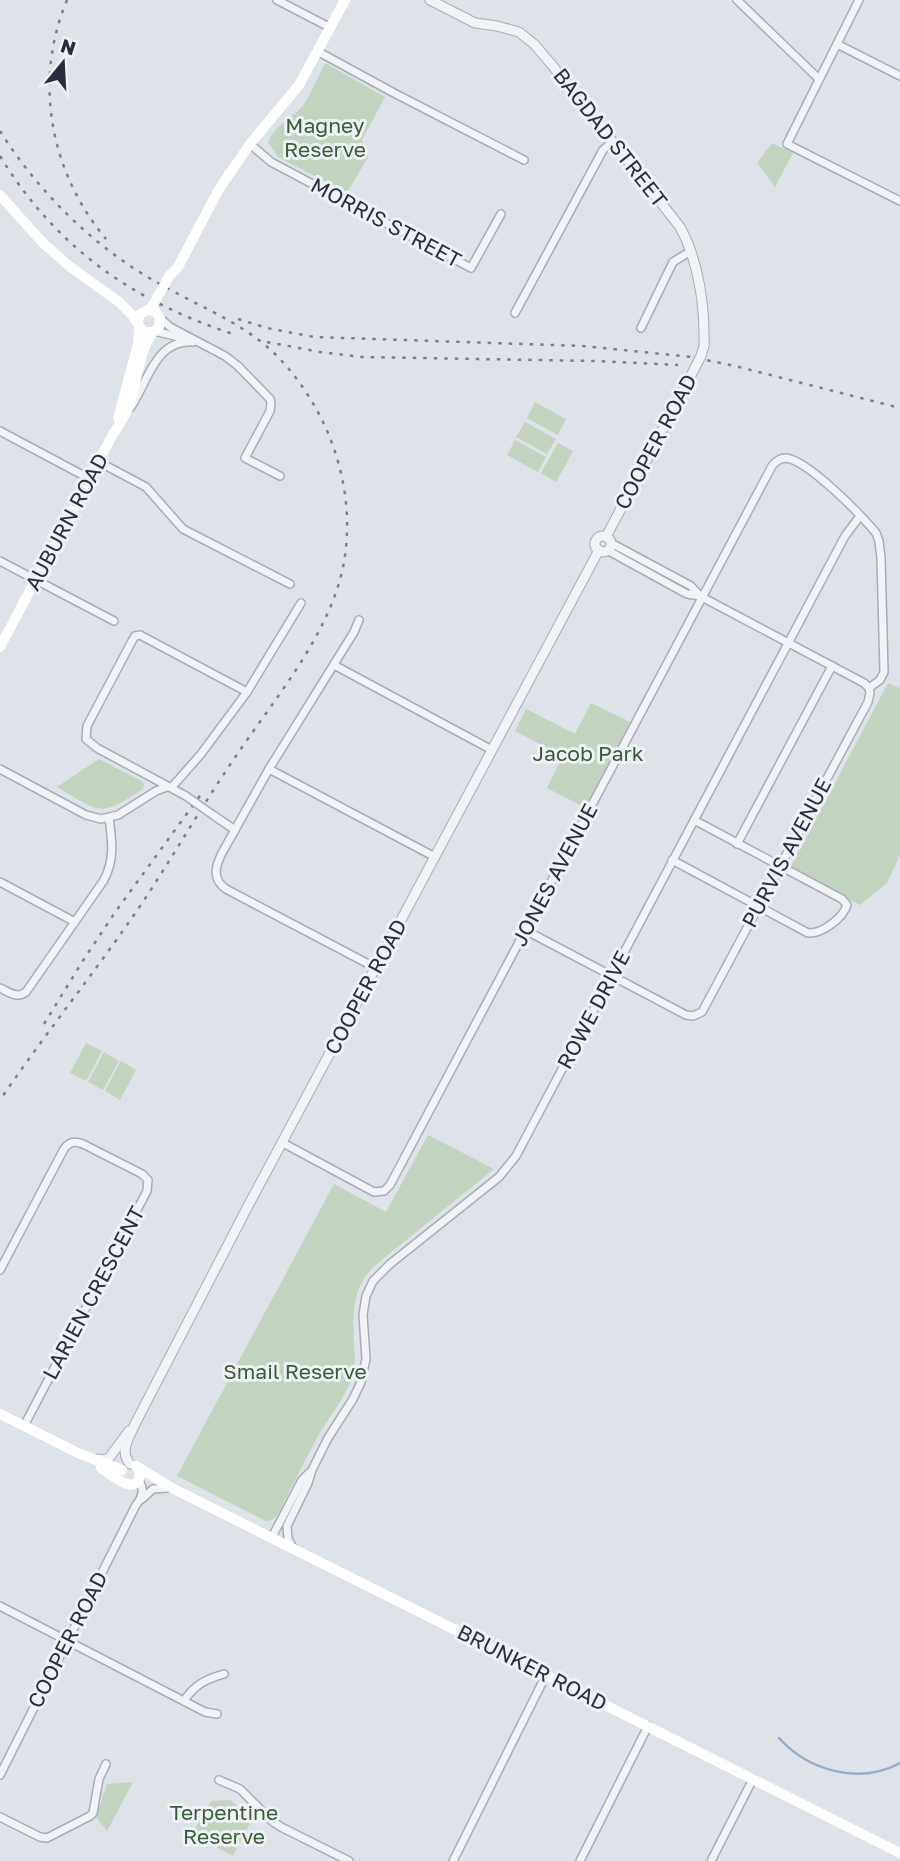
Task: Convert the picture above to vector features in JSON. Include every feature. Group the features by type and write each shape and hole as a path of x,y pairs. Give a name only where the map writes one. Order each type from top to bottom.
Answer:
{"main road":[{"path":"154,312 219,189 250,144 299,85 345,0"},
{"path":"0,195 26,226 55,254 119,302 144,331 153,332 160,325 154,312 119,302"},
{"path":"138,325 139,315 154,312"},
{"name":"AUBURN ROAD","path":"113,434 138,344 138,325"},
{"name":"AUBURN ROAD","path":"0,648 113,434 124,419 146,344 153,332"},
{"name":"BRUNKER ROAD","path":"0,1414 134,1482 168,1486"},
{"name":"BRUNKER ROAD","path":"78,1453 128,1467 168,1486 900,1853"},
{"path":"128,1467 141,1472 134,1482 121,1477 128,1467"}],"street":[{"path":"277,0 330,27"},
{"name":"BAGDAD STREET","path":"430,0 475,23 508,29 527,37 552,65 680,227 691,251 703,306 704,346"},
{"path":"737,0 819,79"},
{"path":"859,0 787,144 900,201"},
{"path":"837,44 900,76"},
{"path":"317,51 524,160"},
{"path":"515,313 603,150 612,142"},
{"name":"MORRIS STREET","path":"250,144 271,162 471,268 501,214"},
{"path":"641,328 673,262 691,251"},
{"path":"154,312 170,327 225,356 270,398 270,411 245,458 280,477"},
{"path":"153,332 195,342"},
{"name":"AUBURN ROAD","path":"124,419 164,351 178,343 195,342"},
{"name":"COOPER ROAD","path":"135,1424 492,750 606,545 704,346"},
{"path":"0,431 90,478"},
{"name":"PURVIS AVENUE","path":"612,975 686,1015 697,1015 706,1006 868,702 869,688 880,680 884,672 881,558 876,533 814,472 788,458 779,459"},
{"name":"JONES AVENUE","path":"283,1143 374,1192 383,1191 390,1185 701,597 772,466 779,459"},
{"path":"99,462 146,487 183,529 290,584"},
{"name":"ROWE DRIVE","path":"293,1548 288,1539 287,1526 334,1427 354,1399 361,1382 366,1348 363,1315 373,1280 509,1167 845,536 860,516"},
{"path":"606,545 687,594 701,597 869,688"},
{"path":"0,561 114,621"},
{"path":"0,769 86,815 102,818 118,815 156,791 170,787 201,754 247,692 300,603"},
{"path":"359,620 269,769 222,853 216,869 218,882 226,889 376,968"},
{"path":"235,830 186,796 92,746 85,735 135,636 144,637 247,692"},
{"path":"334,665 492,750"},
{"path":"737,844 832,666"},
{"path":"269,769 435,857"},
{"path":"0,988 20,996 28,990 109,871 113,850 109,818"},
{"path":"672,860 808,933 819,932 845,911 845,902 694,820"},
{"path":"0,882 75,922"},
{"path":"525,930 612,975"},
{"name":"LARIEN CRESCENT","path":"0,1270 64,1149 71,1143 83,1144 142,1174 148,1181 147,1191 24,1426"},
{"path":"78,1453 107,1459 135,1424"},
{"path":"128,1467 120,1461 119,1451 123,1440 135,1424"},
{"name":"ROWE DRIVE","path":"272,1537 302,1480 312,1470"},
{"path":"134,1482 142,1488 138,1503"},
{"path":"138,1503 152,1489 168,1486"},
{"name":"COOPER ROAD","path":"0,1775 138,1503"},
{"path":"0,1606 205,1712 217,1714"},
{"path":"184,1701 198,1685 224,1674"},
{"path":"453,1861 545,1675"},
{"path":"580,1861 648,1726"},
{"path":"0,1817 47,1838 93,1813 99,1779 106,1764"},
{"path":"711,1861 753,1779"},
{"path":"219,1780 240,1789 281,1827 349,1861"}],"green space":[{"name":"Magney Reserve","path":"325,63 385,97 362,140 368,157 347,193 278,157 268,142 278,128 304,104"},
{"path":"772,143 793,153 775,187 757,163"},
{"path":"535,402 566,419 558,435 527,418"},
{"path":"525,422 556,439 547,454 516,437"},
{"path":"515,440 546,457 538,472 507,455"},
{"path":"558,443 573,451 556,482 541,473"},
{"path":"888,683 900,688 900,855 887,883 860,905 792,870 791,866"},
{"name":"Jacob Park","path":"591,703 630,722 586,808 547,788 563,756 515,731 526,709 575,734"},
{"path":"99,759 141,781 144,784 143,789 117,805 100,809 57,787"},
{"path":"86,1043 102,1051 86,1081 70,1073"},
{"path":"104,1052 119,1061 103,1090 88,1082"},
{"path":"121,1061 136,1070 120,1100 105,1091"},
{"name":"Smail Reserve","path":"428,1135 494,1169 384,1258 363,1280 357,1293 353,1325 355,1369 343,1397 318,1436 277,1515 266,1521 177,1476 334,1184 386,1212"},
{"path":"133,1782 107,1831 96,1817 107,1784"},
{"name":"Terpentine Reserve","path":"231,1800 251,1821 233,1856 192,1834 211,1801"}],"waterway":[{"path":"779,1738 805,1759 835,1771 868,1773 900,1763"}],"railway":[{"path":"67,0 51,62 53,125 60,155 72,185 87,213 106,239"},
{"path":"0,131 53,200 96,240 144,275 254,336 278,357 297,379 326,428 336,455 347,511 347,539 336,593 298,668 221,778 134,915 0,1100"},
{"path":"0,156 46,218 101,268 164,306 236,335"},
{"path":"238,319 314,337 583,346 692,357 900,408"},
{"path":"267,342 362,357 678,365"},
{"path":"44,1024 116,911 202,793"}]}
